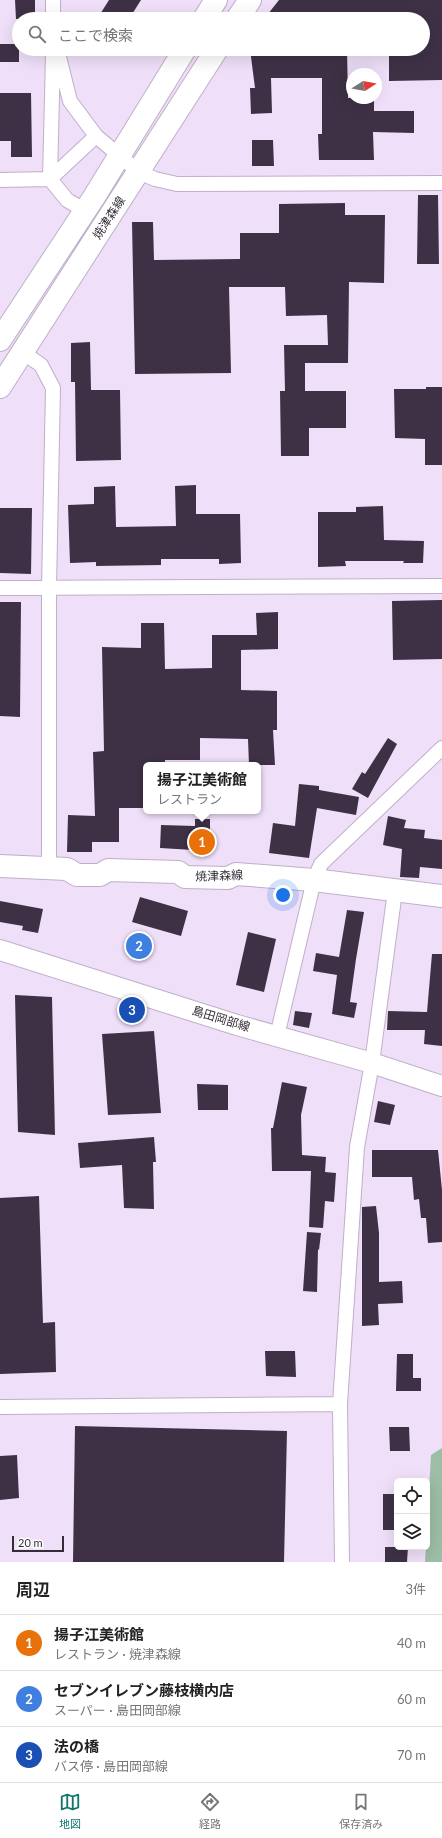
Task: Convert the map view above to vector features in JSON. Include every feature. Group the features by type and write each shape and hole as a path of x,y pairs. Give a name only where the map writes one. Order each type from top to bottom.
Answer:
{"main road":[{"path":"208,12 216,0"},
{"path":"242,12 250,0"},
{"name":"焼津森線","path":"0,340 119,157 181,56"},
{"name":"焼津森線","path":"0,387 213,56"},
{"name":"焼津森線","path":"0,866 67,869 78,875 100,875 108,870 178,872 186,877 228,878 236,874 314,880 442,896"},
{"name":"島田岡部線","path":"0,950 442,1086"}],"street":[{"path":"53,0 53,12"},
{"path":"53,56 50,179 67,200 84,210"},
{"path":"59,56 70,101 96,136 119,157 139,172 155,179 177,184 442,183"},
{"path":"0,180 50,179 96,136"},
{"path":"22,352 41,365 53,388 49,588 49,867"},
{"path":"0,588 442,586"},
{"path":"277,1036 314,880 322,864 442,748"},
{"path":"342,1562 340,1404 357,1147 372,1064 395,891"},
{"path":"0,1407 340,1404"}],"green space":[{"path":"442,1448 442,1562 425,1562 426,1550 430,1550 431,1455"}],"building":[{"path":"15,0 35,0 35,12 16,12"},
{"path":"109,0 141,0 133,12 101,12"},
{"path":"279,0 442,0 442,80 389,81 389,56 430,56 430,12 270,12"},
{"path":"0,44 12,44 12,56 19,56 19,62 0,62"},
{"path":"251,56 347,56 346,104 374,104 374,111 414,111 414,133 373,132 374,160 319,160 318,134 322,134 322,78 271,78 272,113 251,114 250,88 255,88"},
{"path":"0,93 31,93 32,157 11,157 11,141 0,141"},
{"path":"252,140 273,140 274,166 252,166"},
{"path":"418,195 438,195 439,264 417,264"},
{"path":"345,203 345,215 385,215 384,283 349,282 348,363 305,363 305,391 346,391 346,428 309,428 309,456 281,456 280,391 285,391 284,345 328,345 327,315 286,316 285,287 229,287 231,373 135,374 132,222 153,222 154,260 240,259 240,233 279,233 279,204"},
{"path":"90,342 91,390 120,390 121,460 76,461 75,382 71,382 71,343"},
{"path":"426,387 442,387 442,465 425,465 425,439 395,438 394,389 426,389"},
{"path":"196,485 196,514 240,514 241,563 219,564 219,559 161,559 161,565 96,566 96,562 70,563 68,505 94,504 94,487 115,486 116,527 176,526 175,486"},
{"path":"383,506 384,540 424,541 423,563 403,563 404,561 345,561 346,566 318,567 318,512 356,512 356,507"},
{"path":"0,508 32,508 31,574 0,573"},
{"path":"442,600 442,659 393,660 392,601"},
{"path":"0,602 21,602 20,717 0,716"},
{"path":"278,612 278,649 241,650 241,690 277,691 277,730 273,730 275,765 261,765 261,762 249,762 248,739 200,738 200,760 165,760 165,762 143,762 143,808 119,808 119,842 92,842 92,852 67,852 68,815 95,816 93,752 104,751 102,647 141,648 141,623 164,623 165,669 212,668 212,635 257,635 256,613"},
{"path":"388,738 397,744 368,798 352,789 362,772 365,774"},
{"path":"299,784 319,786 319,790 359,797 356,815 317,808 309,858 269,853 273,823 295,826"},
{"path":"388,816 406,820 404,828 425,830 424,838 442,840 442,869 420,867 419,878 400,877 402,849 383,845"},
{"path":"195,819 210,819 210,851 160,848 161,825 195,826"},
{"path":"140,897 188,911 181,936 132,922"},
{"path":"0,901 43,909 38,933 22,930 23,926 0,922"},
{"path":"347,910 364,912 350,1002 357,1003 354,1018 332,1014 337,975 313,971 316,953 339,957"},
{"path":"248,932 276,939 264,992 236,985"},
{"path":"432,954 442,954 442,1046 424,1044 425,1030 387,1030 388,1011 427,1012"},
{"path":"15,995 52,997 55,1135 18,1132"},
{"path":"295,1011 312,1013 309,1028 293,1025"},
{"path":"154,1031 161,1113 108,1115 102,1034"},
{"path":"282,1082 307,1087 301,1115 302,1155 326,1157 325,1172 336,1173 334,1202 325,1201 323,1228 309,1227 311,1171 272,1171 271,1128 273,1128"},
{"path":"197,1084 228,1085 228,1110 198,1110"},
{"path":"378,1101 395,1105 390,1125 374,1122"},
{"path":"154,1137 156,1162 153,1162 154,1209 124,1208 122,1165 80,1168 78,1143"},
{"path":"372,1150 438,1150 442,1190 442,1242 428,1243 426,1218 421,1218 419,1199 414,1200 412,1177 372,1177"},
{"path":"39,1196 43,1323 55,1322 56,1372 0,1374 0,1198"},
{"path":"376,1206 379,1233 379,1282 402,1281 403,1303 378,1304 379,1325 362,1326 362,1207"},
{"path":"307,1232 321,1233 319,1250 318,1249 317,1292 303,1291"},
{"path":"265,1351 295,1351 296,1377 266,1376"},
{"path":"397,1354 413,1354 413,1378 421,1378 421,1391 396,1391"},
{"path":"75,1426 287,1431 284,1562 73,1562"},
{"path":"389,1427 409,1427 410,1451 390,1451"},
{"path":"17,1455 19,1498 0,1500 0,1456"},
{"path":"383,1494 394,1494 394,1530 383,1530"},
{"path":"385,1547 394,1547 394,1550 408,1550 407,1562 385,1562"}],"place":[{"name":"揚子江美術館","path":"202,842"},
{"name":"セブンイレブン藤枝横内店","path":"139,946"},
{"name":"法の橋","path":"132,1010"}]}
